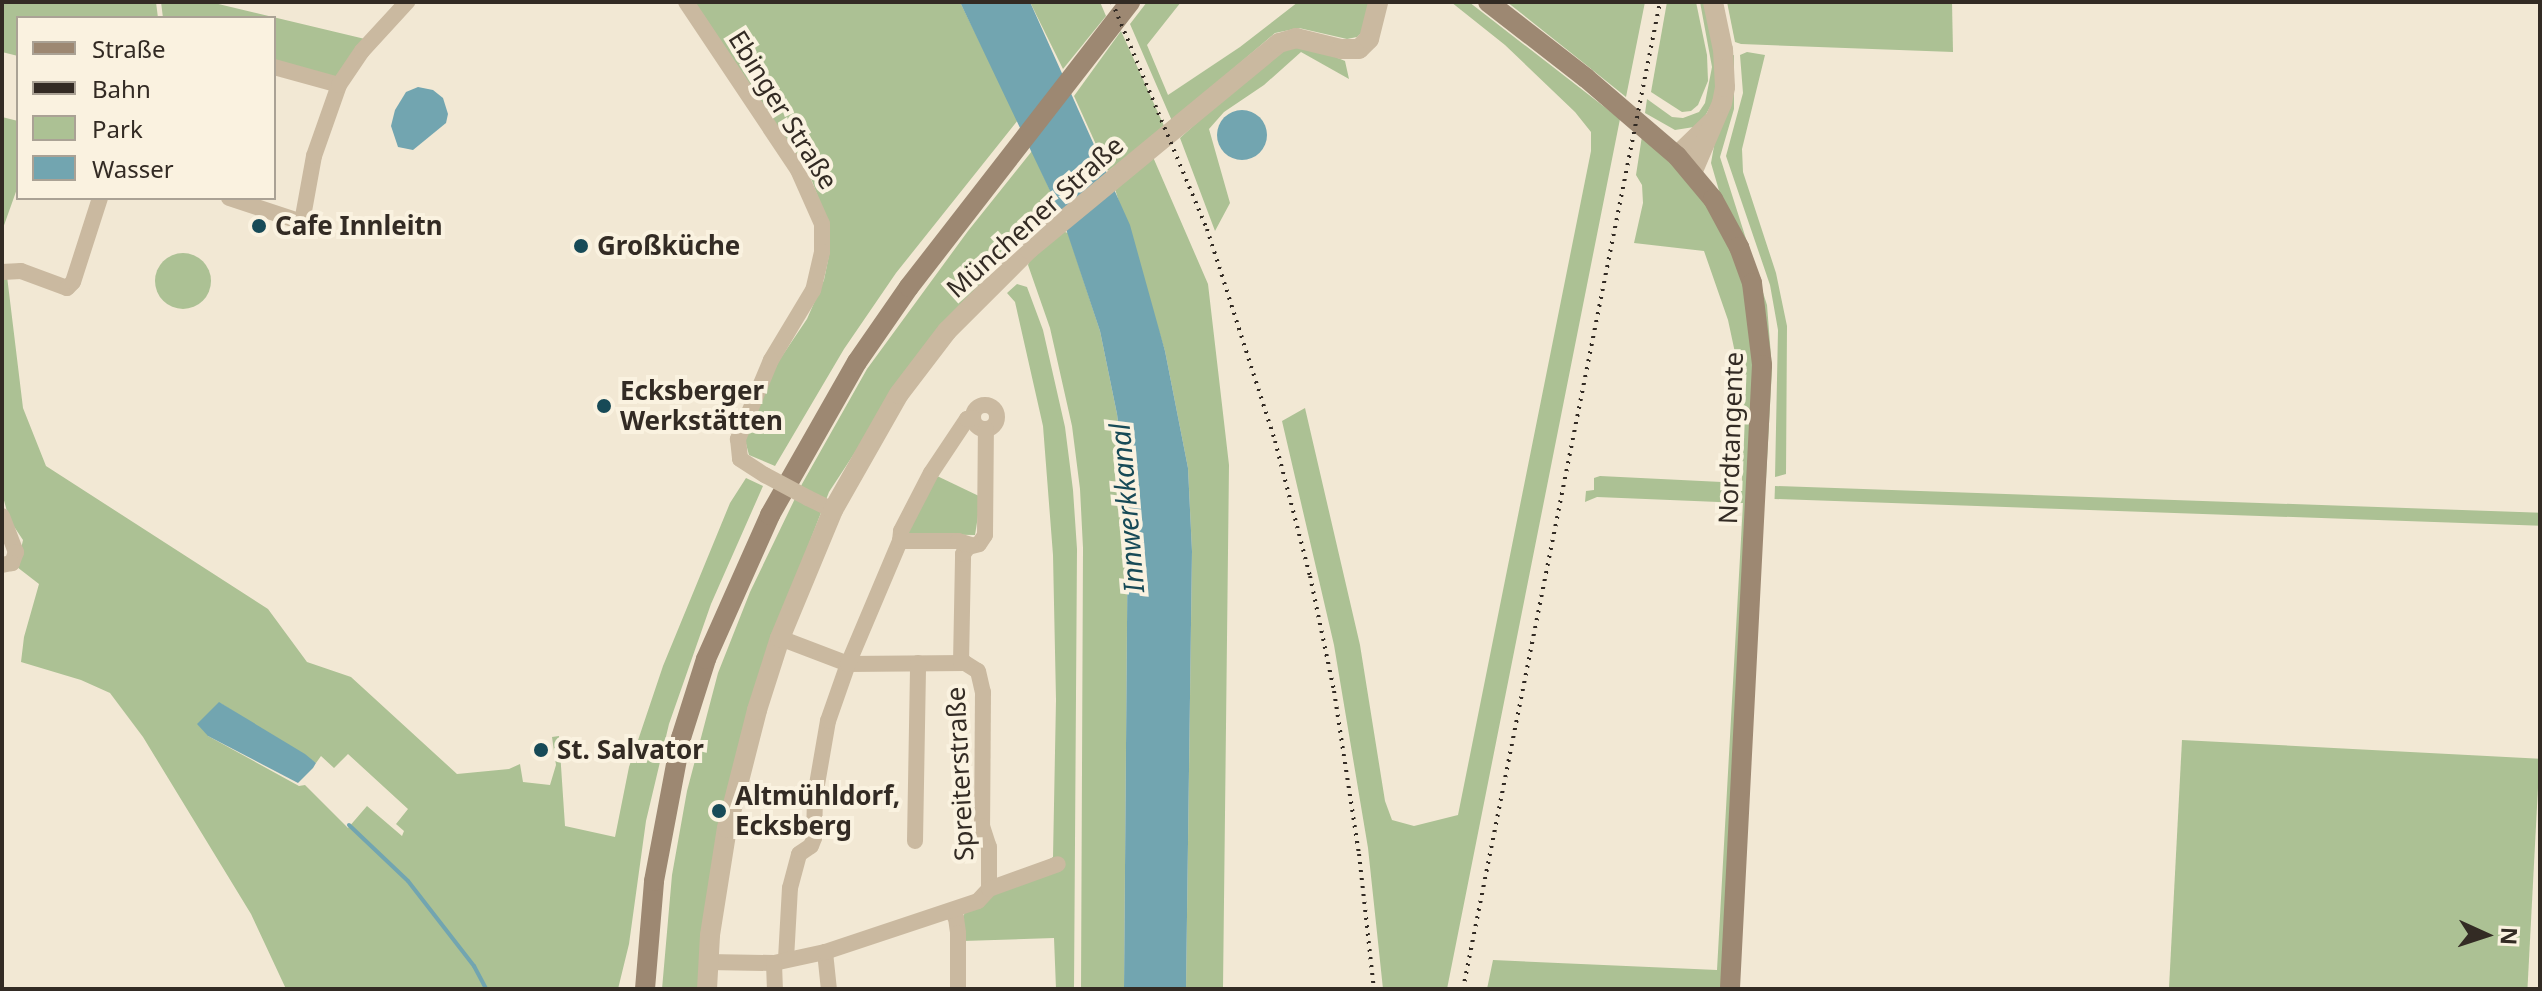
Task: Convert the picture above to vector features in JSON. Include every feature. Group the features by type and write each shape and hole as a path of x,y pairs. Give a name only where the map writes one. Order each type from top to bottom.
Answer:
{"main road":[{"path":"645,989 654,881 681,738 706,659 737,584 808,444 857,362 909,287 1130,2"},
{"name":"Nordtangente","path":"1488,2 1586,78 1677,156 1713,199 1746,264 1757,304 1761,343 1730,989"}],"street":[{"path":"235,200 302,222 317,146 339,85 362,51 407,2"},
{"name":"Ebinger Straße","path":"686,2 798,170 822,224 822,252 813,290 771,360 738,439 740,459 833,510"},
{"path":"1692,173 1722,103 1726,77 1713,2"},
{"name":"Münchener Straße","path":"707,989 727,828 757,710 780,638 833,510 858,463 919,365 975,301 1029,249 1279,43 1296,38 1354,51 1369,39 1380,6"},
{"path":"276,68 339,85"},
{"path":"1677,156 1712,122"},
{"path":"2,272 21,271 67,288 73,282 99,200"},
{"path":"775,989 791,883 799,854 811,846 814,838 821,759 828,721 848,664 900,541 901,531 931,473 967,419 980,424 985,535 979,544 900,541"},
{"path":"2,516 15,548 7,564"},
{"path":"961,663 963,554 971,545"},
{"name":"Spreiterstraße","path":"708,962 780,961 825,952 982,900 989,889 989,847 982,826 982,682 978,671 961,663 848,664 780,638"},
{"name":"Spreiterstraße","path":"915,841 918,663"},
{"name":"Spreiterstraße","path":"989,889 1058,864"},
{"path":"951,911 956,918 958,933 958,989"},
{"path":"825,952 829,989"}],"green space":[{"path":"2,2 156,2 158,16 16,16 16,56 2,52"},
{"path":"161,2 210,2 269,16 163,16"},
{"path":"694,2 960,2 1018,120 896,273 844,349 775,466 749,455 745,440 778,362 807,319 824,280 830,250 827,221 812,181"},
{"path":"1030,2 1100,2 1106,16 1063,69"},
{"path":"1147,2 1181,2 1147,45 1168,95 1240,47 1298,2 1371,2 1364,30 1357,37 1347,39 1299,28 1275,33 1172,121 1130,24"},
{"path":"1451,2 1469,2 1620,119 1447,989 1383,989 1368,848 1334,645 1282,421 1305,408 1360,645 1385,801 1392,820 1414,826 1458,815 1591,151 1591,132 1575,112 1505,45"},
{"path":"1507,2 1645,2 1626,97 1585,64"},
{"path":"1667,2 1696,2 1707,55 1708,81 1698,105 1691,111 1682,112 1651,92"},
{"path":"1700,2 1707,2 1717,56 1716,96 1704,118 1694,127 1675,130 1645,113 1647,99 1672,117 1683,118 1699,112 1705,103 1712,67"},
{"path":"1727,2 1952,2 1953,52 1741,44 1735,42"},
{"path":"276,18 365,39 339,79 276,61"},
{"path":"1121,31 1165,128 1108,171 1074,96"},
{"path":"1292,45 1345,61 1349,79 1301,52 1264,85 1224,112 1209,129 1230,203 1215,231 1180,138 1252,73"},
{"path":"1747,52 1765,55 1742,149 1743,172 1776,273 1787,326 1786,474 1775,477 1778,330 1770,285 1726,156 1743,93 1740,55"},
{"path":"1734,55 1734,109 1720,157 1767,305 1772,369 1766,479 1767,356 1711,163 1730,56"},
{"path":"2,117 16,120 16,192 2,231"},
{"path":"1642,136 1693,185 1724,233 1746,291 1755,354 1723,989 1487,989 1493,960 1717,970 1743,503 1597,497 1585,502 1586,491 1594,490 1594,478 1600,476 1742,483 1743,390 1728,320 1704,251 1634,243 1643,203 1642,185 1636,175"},
{"path":"1032,151 1061,214 865,437 829,492 779,621 699,989 662,989 672,875 687,791 718,673 750,592 802,484 867,369 968,231"},
{"path":"1153,157 1208,284 1229,465 1223,989 1186,989 1192,551 1188,468 1165,351 1115,189"},
{"path":"1062,231 1068,233 1100,331 1117,414 1128,503 1124,989 1081,989 1083,548 1080,489 1072,426 1050,328 1028,265 1030,259"},
{"path":"183,253 203,261 211,281 203,301 183,309 163,301 155,281 163,261"},
{"path":"7,276 23,408 46,466 268,609 307,662 351,677 457,774 509,769 520,764 523,782 550,785 556,765 552,737 559,736 565,826 615,837 629,767 663,666 730,503 746,478 763,486 711,604 669,724 646,821 629,944 618,989 286,989 251,914 143,737 110,693 81,680 21,662 24,637 39,584 17,567 23,540 9,519 2,493 2,277","holes":["220,703 316,763 321,756 334,768 348,754 408,809 396,824 404,831 402,836 367,806 348,828 305,785 299,786 208,736"]},
{"path":"1017,284 1027,287 1043,330 1065,427 1073,490 1077,549 1074,989 1056,989 1054,938 963,941 966,910 1053,857 1056,700 1053,555 1043,426 1015,302 1007,293"},
{"path":"935,475 981,497 975,535 907,534"},
{"path":"1775,486 2540,513 2540,526 1775,499"},
{"path":"2182,740 2540,759 2527,989 2169,989"}],"water":[{"path":"960,2 1030,2 1130,225 1165,351 1188,468 1192,551 1186,989 1124,989 1128,503 1117,414 1100,331 1061,214"},
{"path":"418,87 433,90 443,98 448,114 446,123 413,150 398,147 391,126 395,110 406,92"},
{"path":"1242,110 1260,117 1267,135 1260,153 1242,160 1224,153 1217,135 1224,117"},
{"path":"219,702 305,754 316,763 313,768 298,783 208,736 197,724"}],"waterway":[{"path":"349,825 408,881 474,966 486,989"}],"railway":[{"path":"1112,2 1207,229 1275,441 1310,576 1334,691 1359,854 1374,989"},
{"path":"1463,989 1660,2"}],"place":[{"name":"Cafe Innleitn","path":"259,226"},
{"name":"Großküche","path":"581,246"},
{"name":"Ecksberger Werkstätten","path":"604,406"},
{"name":"St. Salvator","path":"541,750"},
{"name":"Altmühldorf, Ecksberg","path":"719,811"}],"water label":[{"name":"Innwerkkanal","path":"1126,508"}]}
